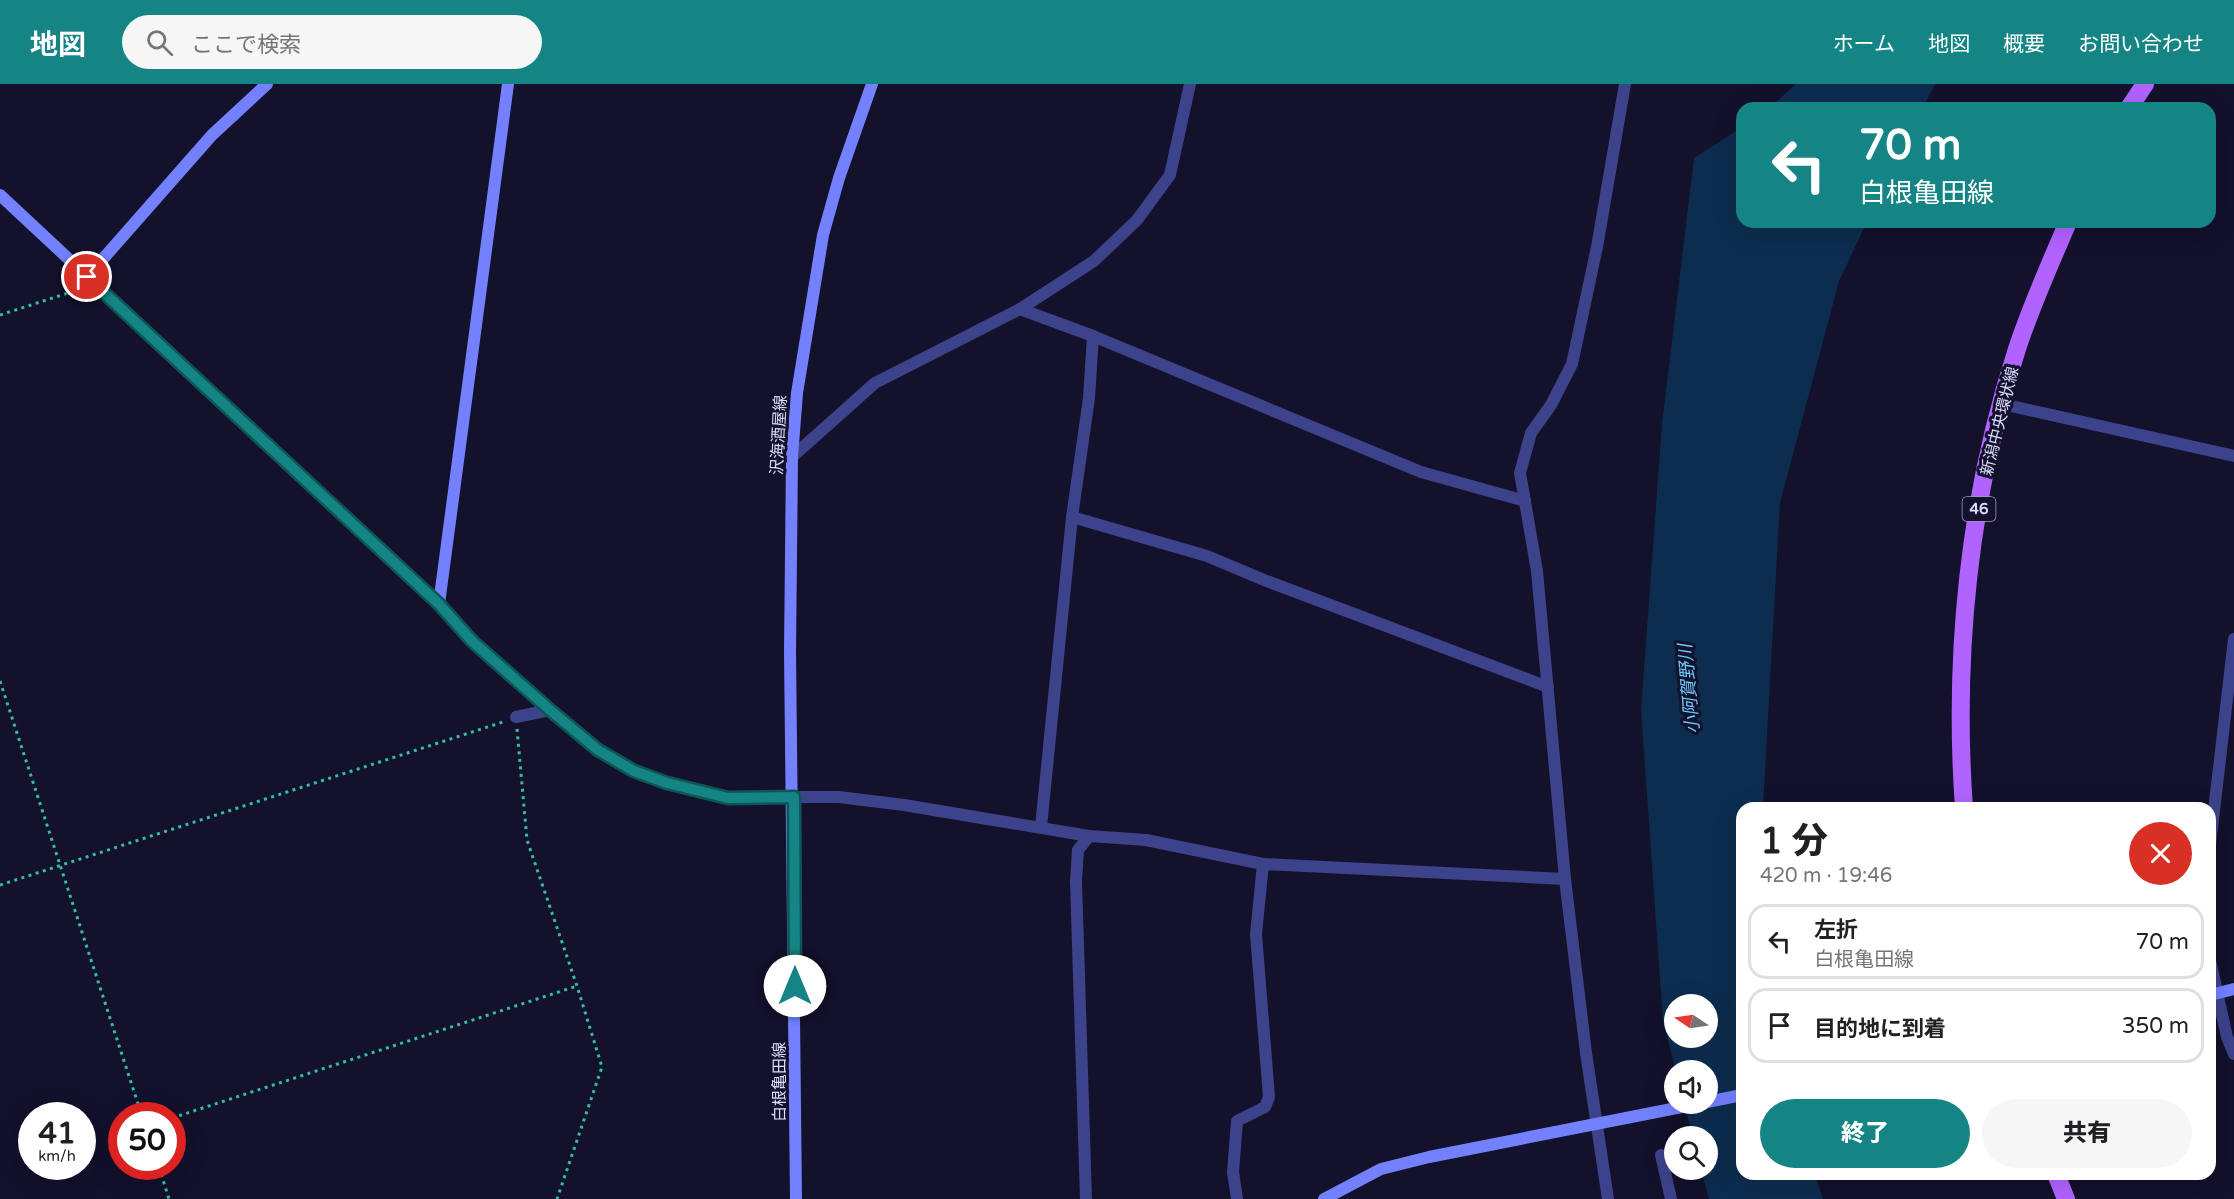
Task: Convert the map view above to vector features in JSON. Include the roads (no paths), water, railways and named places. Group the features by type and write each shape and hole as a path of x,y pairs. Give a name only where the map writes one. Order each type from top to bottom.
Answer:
{"main road":[{"path":"87,277 212,135 267,84"},
{"path":"439,604 508,84"},
{"name":"沢海酒屋線","path":"794,797 790,652 792,457 797,393 824,235 839,178 872,84"},
{"path":"2133,102 2145,84"},
{"path":"0,195 439,604 472,641 598,750 634,771 667,783 728,798 794,797"},
{"name":"新潟中央環状線","path":"1964,802 1959,690 1968,583 1989,453 2017,349 2066,228"},
{"name":"白根亀田線","path":"794,797 796,1199"},
{"path":"2216,994 2234,989"},
{"path":"1718,1100 1736,1097"},
{"path":"1324,1199 1381,1169 1419,1159 1664,1111"},
{"path":"2058,1180 2066,1199"}],"street":[{"path":"792,457 875,383 1020,309 1094,261 1137,220 1170,175 1190,84"},
{"path":"1608,1199 1586,1053 1565,879 1537,571 1520,473 1532,433 1551,405 1572,364 1597,248 1625,84"},
{"path":"1020,309 1093,336 1421,472 1526,501"},
{"path":"1041,827 1072,517 1089,398 1093,336"},
{"path":"2002,404 2234,456"},
{"path":"1072,517 1207,556 1264,580 1548,687"},
{"path":"2215,802 2234,639"},
{"path":"516,717 550,710"},
{"path":"794,797 838,797 1089,836 1146,840 1263,864 1565,879"},
{"path":"1086,1199 1076,881 1078,850 1089,836"},
{"path":"1238,1199 1233,1172 1237,1121 1265,1107 1269,1097 1256,934 1263,864"},
{"path":"2216,987 2227,1037 2234,1054"},
{"path":"1661,1155 1671,1199"}],"water":[{"path":"1796,84 1935,84 1926,102 1776,102"},
{"name":"小阿賀野川","path":"1736,131 1736,228 1864,228 1839,281 1780,503 1763,802 1736,802 1736,1180 1817,1180 1823,1199 1709,1199 1704,1180 1718,1180 1718,1126 1690,1126 1687,1114 1718,1114 1718,1060 1673,1060 1670,1048 1718,1048 1718,994 1664,994 1664,1025 1641,710 1662,424 1694,158"}]}
